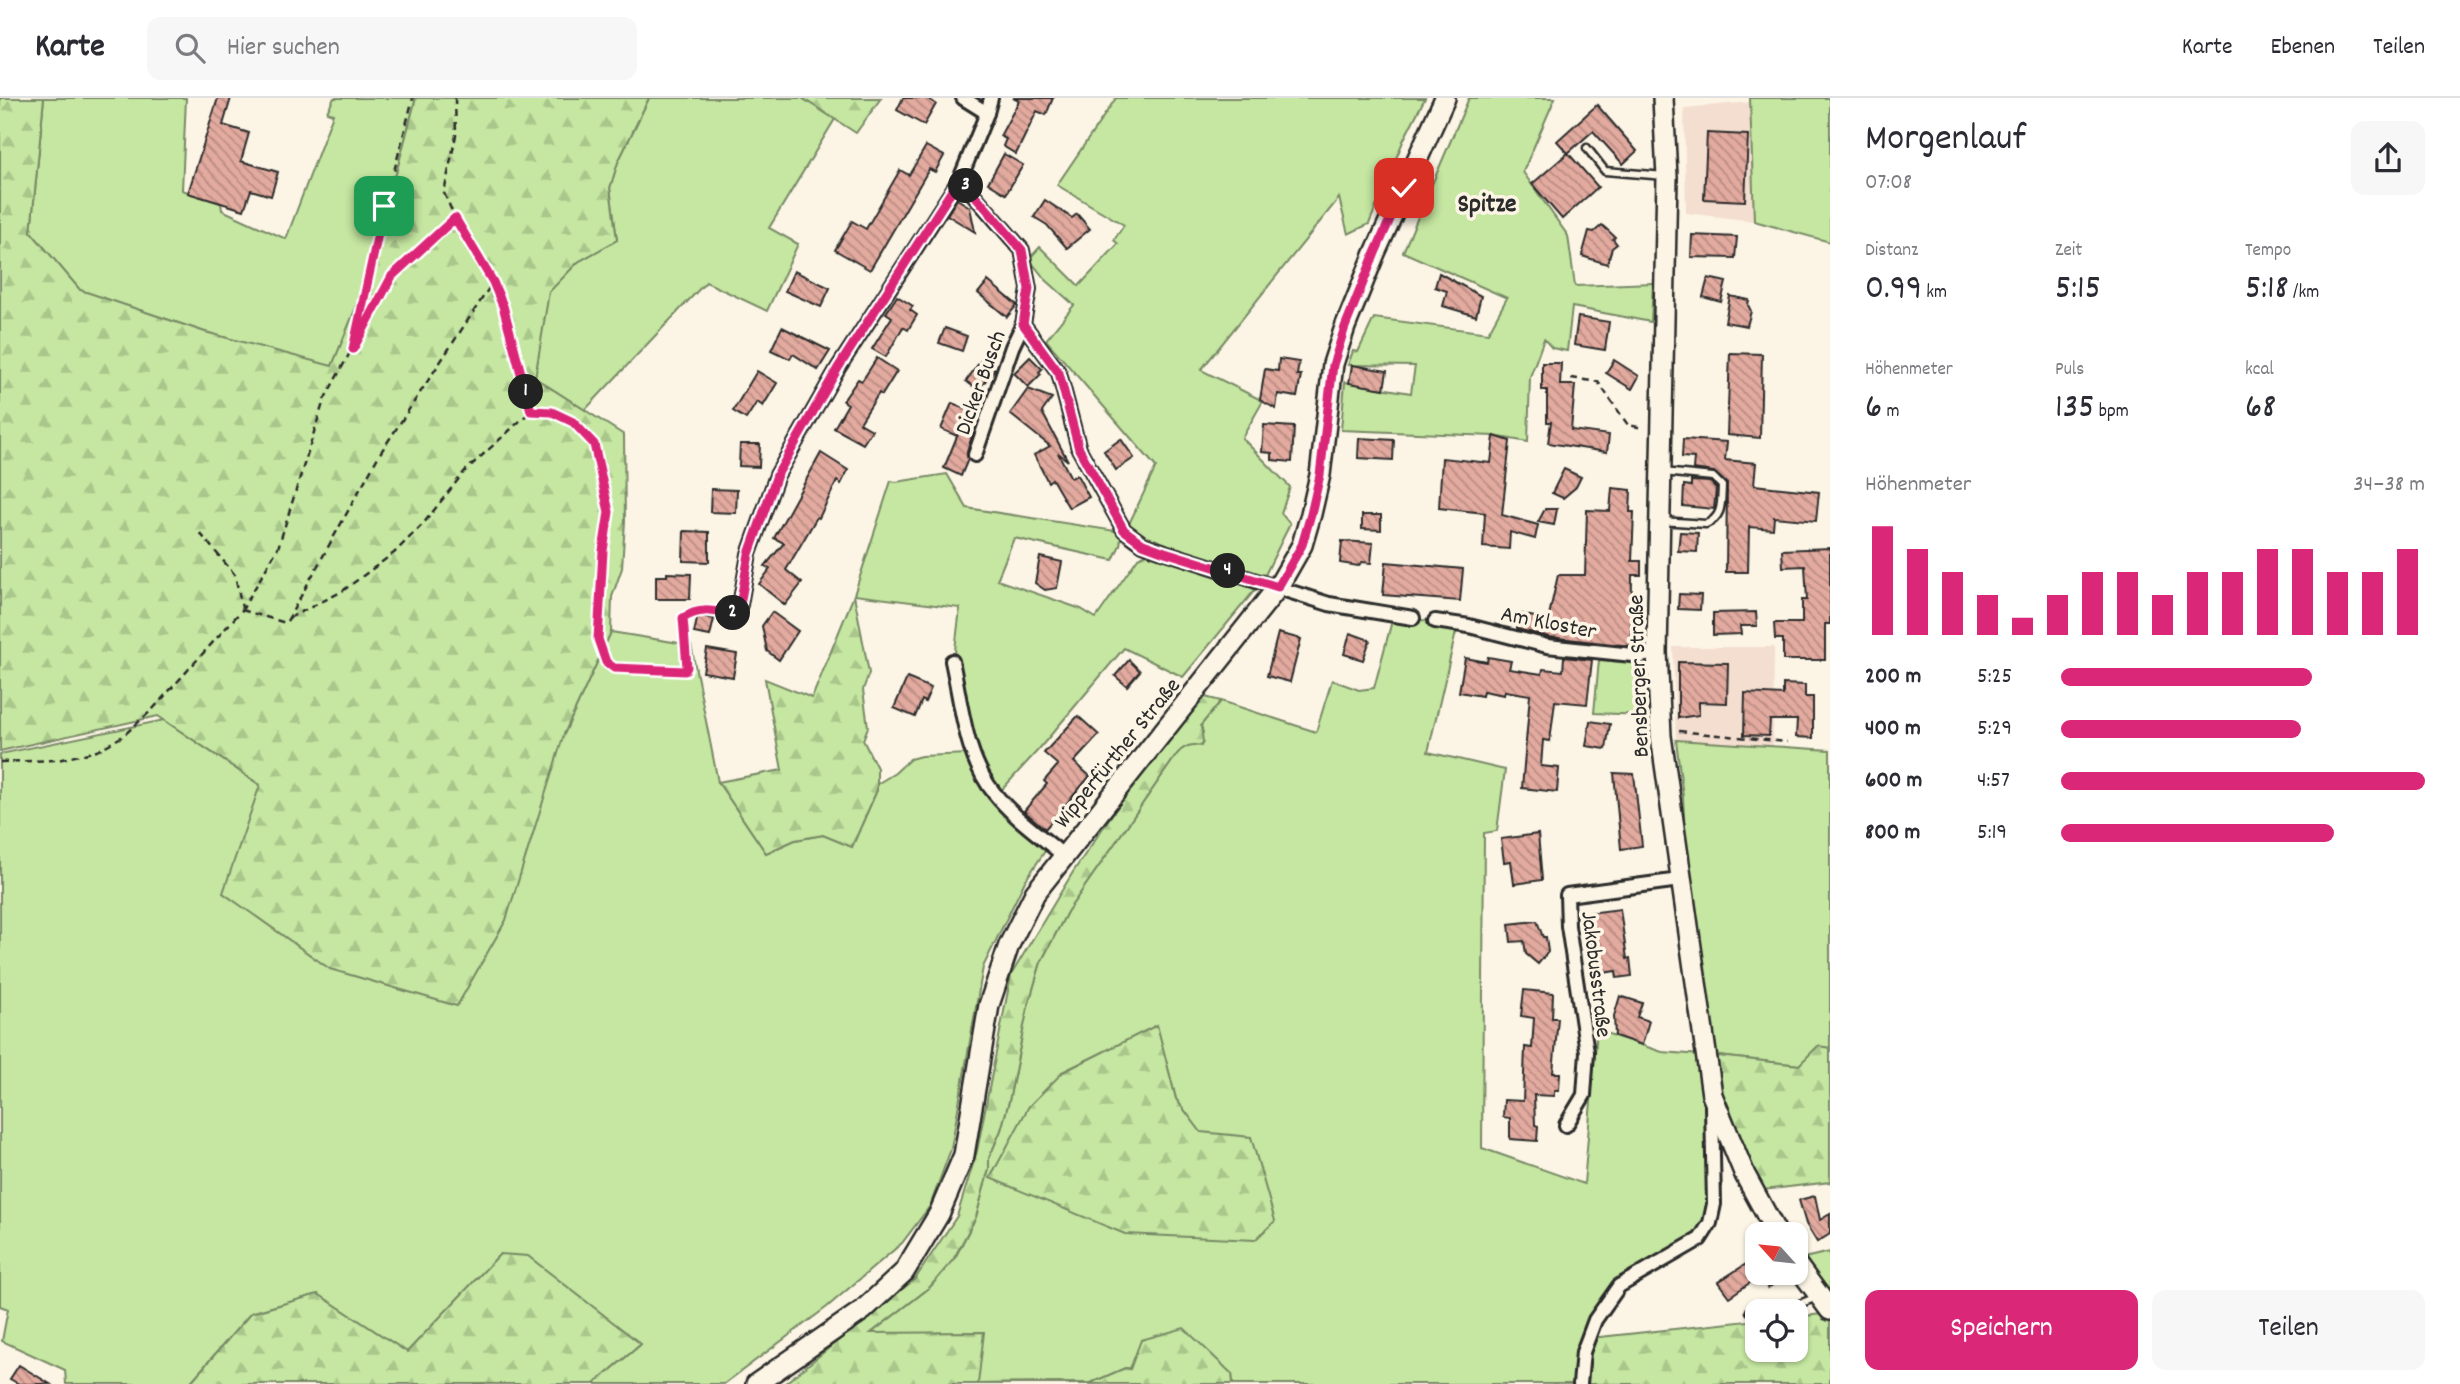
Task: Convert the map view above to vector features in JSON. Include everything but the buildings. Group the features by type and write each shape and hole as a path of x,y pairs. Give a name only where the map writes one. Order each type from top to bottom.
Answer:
{"main road":[{"name":"Wipperfürther Straße","path":"756,1384 863,1310 904,1272 939,1214 964,1155 989,1005 1009,945 1035,893 1278,587 1302,545 1320,475 1333,365 1345,327 1375,253 1445,98"},
{"name":"Bensberger Straße","path":"1662,98 1667,177 1657,652 1661,725 1680,880 1712,1095 1745,1175 1770,1222"},
{"path":"1808,1281 1824,1303"}],"street":[{"path":"962,98 987,113"},
{"path":"740,605 749,554 777,475 838,368 960,178 991,98"},
{"name":"Dicker Busch","path":"960,178 1022,250 1029,289 1023,324 1012,347 975,455"},
{"path":"1023,324 1059,373 1079,449 1124,530 1143,544 1165,552 1329,604 1413,618"},
{"name":"Am Kloster","path":"1435,621 1469,626 1547,646 1642,656 1657,652"},
{"path":"952,661 972,754 989,786 1003,803 1064,856"},
{"name":"Jakobusstraße","path":"1566,1125 1584,1095 1587,1052 1568,926 1567,895 1680,880"},
{"path":"1580,1384 1583,1352 1595,1320 1619,1286 1700,1240 1710,1223 1714,1204 1712,1095"}],"lane":[{"path":"1587,148 1605,171 1667,177"},
{"path":"1659,521 1711,522 1720,511 1722,486 1713,477 1660,472"}],"path":[{"path":"353,349 384,206 412,98"},
{"path":"454,98 456,135 444,193 455,218 493,282 503,306 531,411"},
{"path":"0,762 58,760 97,751 123,736 152,710 242,610 278,548 324,400 392,276 455,218"},
{"path":"242,610 286,622 379,455 493,282"},
{"path":"1571,378 1598,382 1628,425 1661,431"},
{"path":"288,618 341,592 394,553 423,524 465,471 531,411 552,412 573,422 594,444 609,512 603,551 598,639 606,662 614,668 685,671 687,667 683,618 694,611 732,615 740,605"},
{"path":"200,533 235,575 242,610"},
{"path":"1661,725 1681,732 1787,742"}],"shaded area":[{"path":"1751,102 1754,221 1686,213 1684,108"},
{"path":"1673,647 1774,647 1773,746 1676,740"}],"green space":[{"path":"0,98 44,98 31,232 80,290 205,332 332,366 369,276 416,98 649,98 618,162 610,188 617,240 578,262 549,292 535,378 624,435 625,521 622,568 612,597 611,632 564,734 506,920 457,1006 330,969 223,893 260,785 158,716 0,751"},
{"path":"44,98 186,98 182,190 221,203 222,210 286,239 333,114 327,112 334,98 416,98 369,276 332,367 205,332 80,290 31,232"},
{"path":"649,98 802,98 835,119 769,228 798,244 767,311 706,282 585,410 535,378 548,292 578,262 617,240 610,188 618,162"},
{"path":"802,98 881,98 856,133"},
{"path":"1116,98 1425,98 1404,139 1369,224 1348,234 1339,198 1201,370 1263,401 1242,438 1290,487 1281,513 1290,524 1264,577 1176,551 1128,526 1156,467 1046,340 1074,305 1045,279 1029,259 1040,247 1079,286 1118,244 1114,240 1124,225 1057,185"},
{"path":"1469,98 1555,98 1523,172 1568,236 1575,286 1653,283 1651,322 1572,307 1567,351 1552,348 1544,339 1530,377 1528,442 1494,436 1341,430 1345,382 1411,393 1415,366 1348,365 1353,351 1358,352 1374,318 1488,333 1507,298 1403,252"},
{"path":"1750,98 1830,98 1830,242 1754,221"},
{"path":"947,474 967,508 1122,532 1113,560 1014,538 997,580 1081,609 1096,618 1138,558 1149,553 1259,585 1183,677 1124,648 998,794 975,755 955,650 960,608 854,595 891,481"},
{"path":"854,595 869,673 863,690 868,727 863,740 877,768 877,790 852,847 823,835 795,840 766,853 718,782 782,770 765,679 812,698"},
{"path":"1393,617 1431,621 1457,628 1428,752 1505,770 1497,831 1484,833 1482,1148 1584,1184 1597,1030 1662,1052 1701,1055 1708,1097 1711,1204 1707,1222 1697,1238 1604,1301 1578,1384 1233,1384 1232,1374 1125,1368 1091,1383 977,1384 983,1332 870,1334 929,1288 954,1260 976,1217 989,1169 989,1158 1009,1101 1028,1006 1041,962 1067,912 1182,747 1194,744 1203,733 1201,725 1221,701 1316,732 1332,680 1359,690 1374,688","holes":["1157,1026 1176,1099 1201,1133 1062,1072"]},
{"path":"611,632 691,645 718,782 766,853 795,840 823,835 852,847 877,790 877,784 895,773 910,759 969,754 1047,848 1025,881 983,967 951,1149 930,1206 902,1243 827,1307 724,1384 594,1384 640,1345 500,1254 407,1352 318,1294 251,1313 189,1384 66,1384 65,1370 2,1341 8,1309 0,1306 0,754 164,720 260,785 564,734"},
{"path":"1599,660 1642,664 1644,715 1594,713"},
{"path":"1205,697 1221,701 1201,725 1201,746 1188,746 1177,754 1067,912 1041,962 1028,1006 1009,1101 989,1158 989,1169 976,1217 953,1260 929,1288 871,1333 984,1332 978,1384 784,1384 915,1279 957,1216 977,1151 1011,975 1073,872 1145,766"},
{"path":"1676,740 1830,750 1830,1048 1818,1046 1800,1065 1709,1055 1687,876 1683,797"},
{"path":"1157,1025 1176,1099 1201,1132 1251,1137 1275,1221 1255,1240 1125,1234 990,1178 1029,1106 1063,1072"},
{"path":"1818,1046 1830,1048 1830,1182 1763,1190 1716,1094 1709,1055 1799,1065"},
{"path":"1830,1252 1830,1292 1808,1263 1808,1257"},
{"path":"500,1254 528,1256 641,1344 594,1384 189,1384 251,1313 318,1294 407,1352"},
{"path":"1822,1314 1830,1322 1830,1384 1583,1384 1591,1338 1745,1321 1745,1362 1808,1362 1808,1316"},
{"path":"1184,1328 1232,1374 1233,1384 978,1384 1091,1383 1125,1368 1130,1369 1141,1340"}],"district":[{"name":"Spitze","path":"1487,202"}],"route":[{"path":"384,206 353,349 392,276 455,218 493,282 503,306 531,411 552,412 573,422 594,444 609,512 603,551 598,639 606,662 614,668 685,671 687,667 683,618 694,611 732,615 740,605 749,554 777,475 838,368 960,178 1022,250 1029,289 1023,324 1059,373 1079,449 1124,530 1143,544 1278,587 1302,545 1311,514 1320,475 1333,365 1345,327 1404,188"}]}
